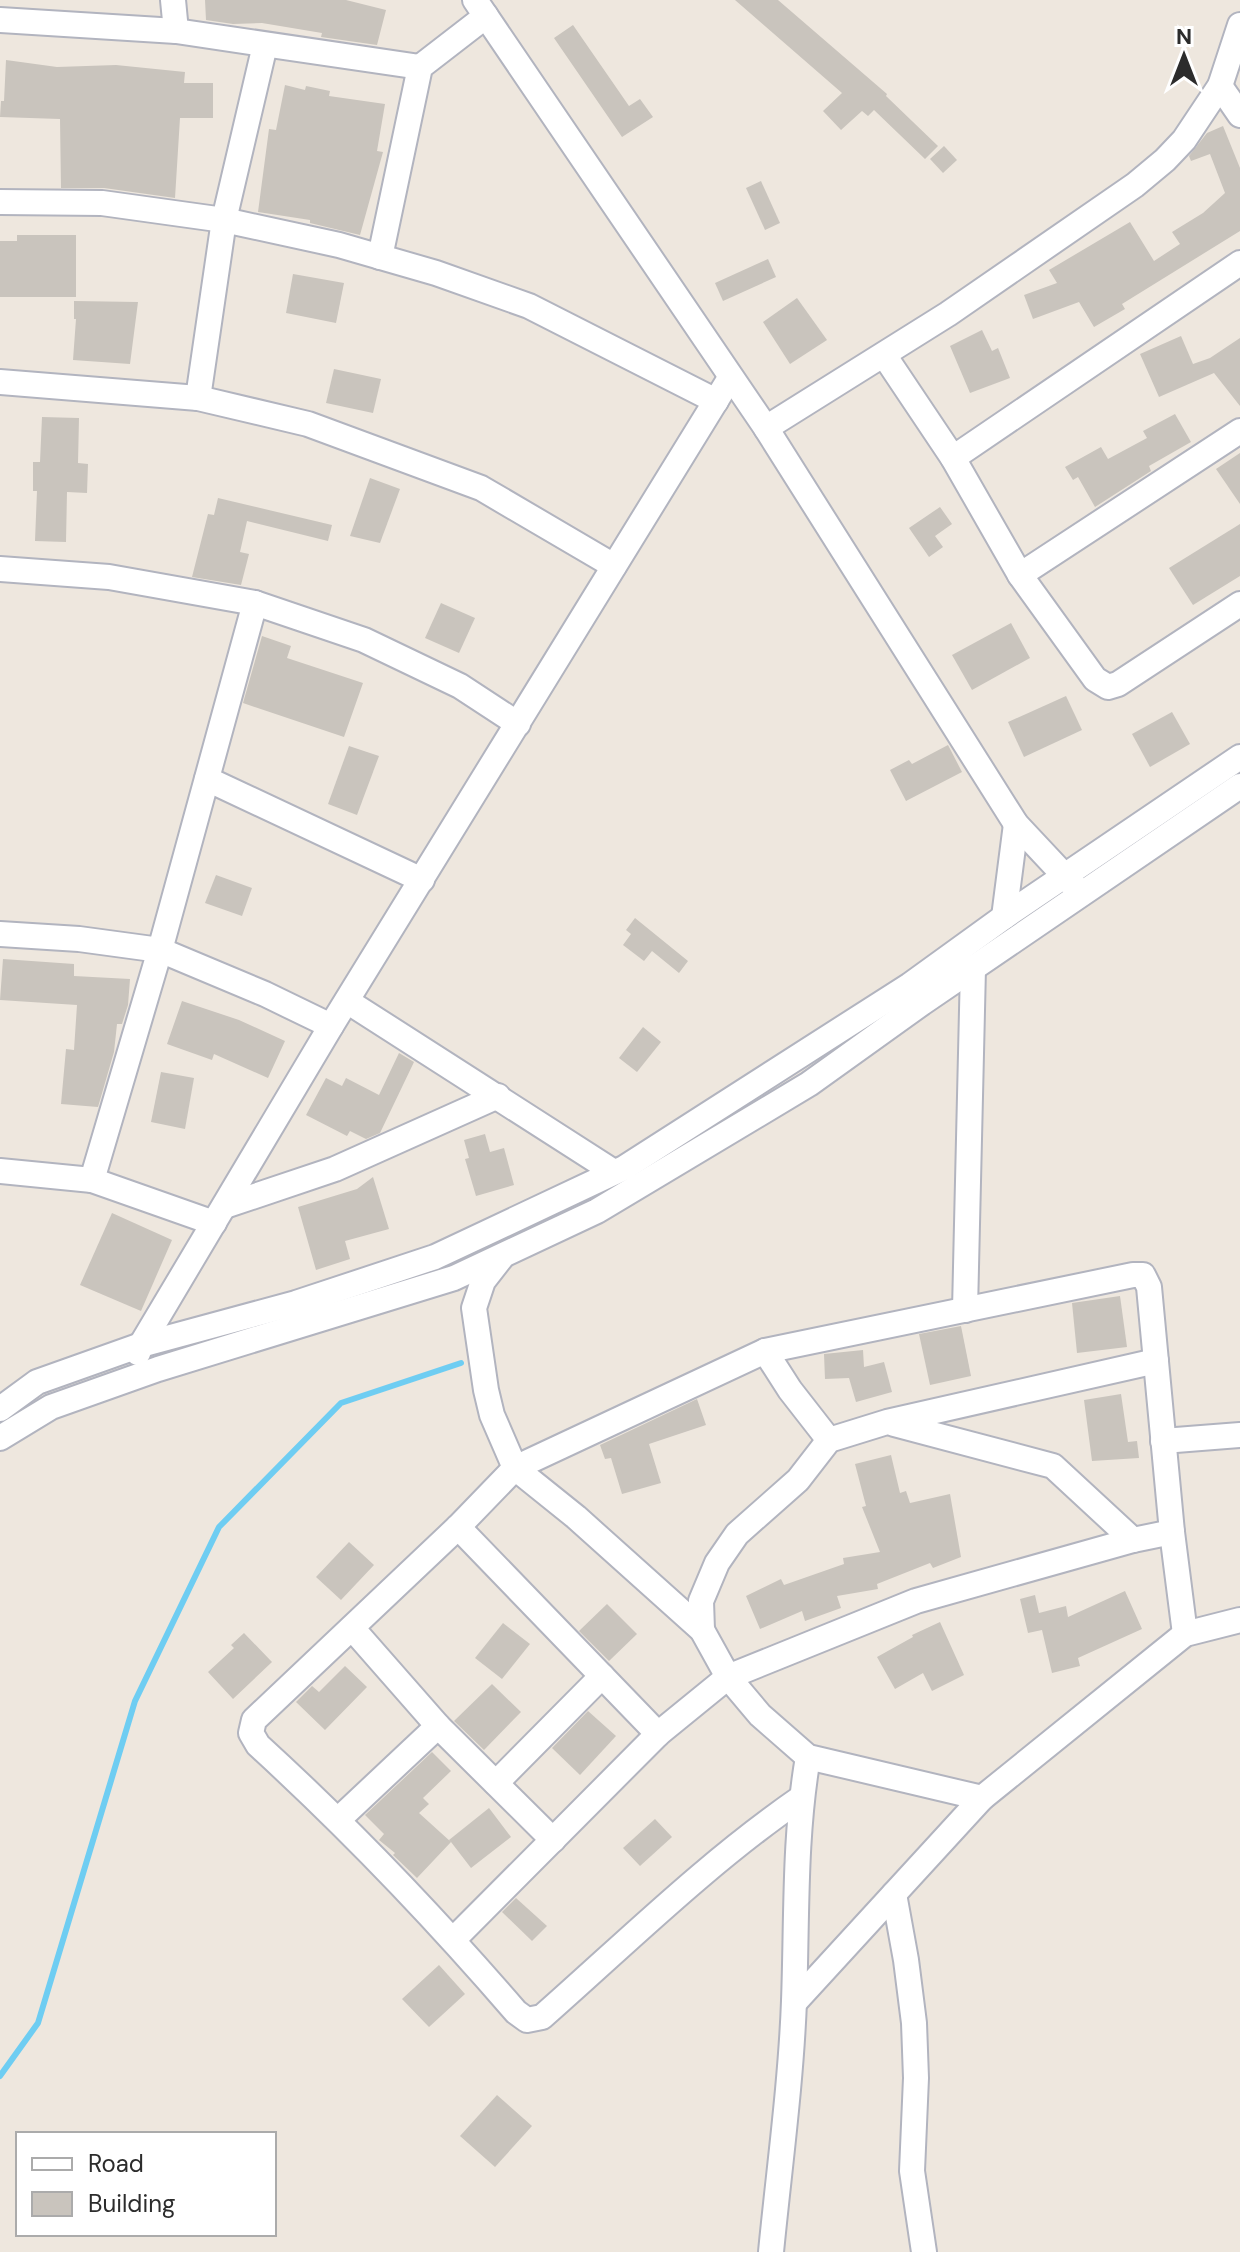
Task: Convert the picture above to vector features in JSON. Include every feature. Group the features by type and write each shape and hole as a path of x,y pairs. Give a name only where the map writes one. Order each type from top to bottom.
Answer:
{"street":[{"path":"173,0 176,31"},
{"path":"380,257 420,67 480,8 766,428 1016,824 1081,894"},
{"path":"0,20 176,31 420,67"},
{"path":"766,428 948,314 1135,185 1165,160 1184,140 1220,86 1240,25"},
{"path":"198,398 224,220 265,45"},
{"path":"1220,86 1240,115"},
{"path":"0,202 102,203 224,220 380,257 529,306 716,401"},
{"path":"953,458 1240,263"},
{"path":"884,355 953,458 1020,575 1095,679 1108,687 1118,684 1240,604"},
{"path":"131,1379 141,1345 331,1026 730,378"},
{"path":"0,382 198,398 308,424 481,488 614,566"},
{"path":"1020,575 1240,431"},
{"path":"0,569 109,577 255,603 364,640 460,686 518,724"},
{"path":"92,1180 160,950 255,603"},
{"path":"0,1409 37,1382 141,1345 296,1303 435,1257 614,1172 787,1066 916,994 973,968 1081,894 1195,802 1240,757"},
{"path":"207,779 422,880"},
{"path":"0,1438 51,1407 454,1278 597,1211 801,1088 1004,917 1065,876 1195,802 1240,786"},
{"path":"1004,917 1016,824"},
{"path":"0,934 79,939 160,950 265,994 331,1026"},
{"path":"965,1310 973,968"},
{"path":"347,1001 614,1172"},
{"path":"787,1066 801,1088"},
{"path":"0,1171 92,1180 220,1214 335,1169 498,1096"},
{"path":"654,1149 670,1168"},
{"path":"535,1210 547,1234"},
{"path":"502,1257 483,1281 474,1308 489,1402 515,1468 576,1517 702,1630 728,1677 760,1715 808,1757 982,1798"},
{"path":"801,1798 724,1857 542,2017 527,2020 516,2012 339,1819 258,1745 251,1733 254,1720 458,1527 515,1468 765,1351 1143,1275 1149,1287 1172,1532 1185,1634"},
{"path":"765,1351 790,1390 829,1440"},
{"path":"702,1630 701,1601 717,1563 737,1534 798,1480 829,1440 887,1422 1156,1361"},
{"path":"887,1422 1053,1466 1133,1540"},
{"path":"1163,1441 1240,1435"},
{"path":"458,1527 658,1734"},
{"path":"453,1940 658,1734 728,1677 916,1601 1133,1540 1172,1532"},
{"path":"794,2003 982,1798 1185,1634 1240,1620"},
{"path":"352,1628 438,1726 553,1840"},
{"path":"496,1783 602,1676"},
{"path":"339,1819 438,1726"},
{"path":"771,2252 794,2003 794,1931 801,1798 808,1757"},
{"path":"894,1894 914,2023 916,2078 912,2171 924,2252"}],"building":[{"path":"205,0 346,0 386,10 377,45 321,37 322,33 262,23 233,24 206,20"},
{"path":"735,0 778,0 887,94 938,146 925,159 874,110 868,116 862,111 841,130 823,111 842,93"},
{"path":"573,25 629,106 640,99 653,117 622,137 554,38"},
{"path":"6,60 57,67 116,65 185,72 184,83 213,83 213,118 180,118 175,198 104,188 61,188 60,119 0,117"},
{"path":"285,85 305,90 306,86 330,91 329,96 385,104 377,151 383,152 360,235 310,223 310,220 258,212 269,129 276,130"},
{"path":"1223,126 1240,168 1240,231 1122,304 1125,309 1094,327 1079,302 1033,319 1024,295 1057,283 1049,270 1130,222 1154,261 1180,244 1172,232 1203,213 1225,193 1210,154 1191,161 1189,156 1207,133"},
{"path":"944,146 957,160 943,173 930,159"},
{"path":"761,181 780,223 765,230 746,188"},
{"path":"17,235 76,235 76,297 0,297 0,241 17,241"},
{"path":"768,259 776,277 723,301 715,283"},
{"path":"293,274 344,283 336,323 286,313"},
{"path":"797,298 827,340 790,364 763,322"},
{"path":"74,301 138,302 130,364 73,360"},
{"path":"982,330 992,351 998,348 1010,378 970,393 950,346"},
{"path":"1181,336 1193,364 1210,358 1240,338 1240,406 1214,373 1159,397 1140,354"},
{"path":"334,369 381,379 373,413 326,403"},
{"path":"1175,414 1191,442 1149,466 1151,471 1095,507 1078,477 1073,480 1065,467 1101,447 1108,459 1147,438 1143,431"},
{"path":"42,417 79,418 78,463 88,464 87,493 67,492 66,542 35,541 37,491 33,491 33,462 40,462"},
{"path":"1240,453 1240,504 1216,469"},
{"path":"370,478 400,489 380,543 350,536"},
{"path":"218,498 332,525 328,541 247,521 240,552 249,554 241,585 192,577 208,514 214,515"},
{"path":"940,507 952,524 935,536 943,547 929,557 909,528"},
{"path":"1240,524 1240,576 1193,605 1169,568"},
{"path":"441,603 475,618 459,653 425,638"},
{"path":"1011,623 1030,658 972,690 952,655"},
{"path":"262,636 291,646 287,658 363,683 344,737 243,703"},
{"path":"1066,696 1082,730 1024,757 1008,722"},
{"path":"1172,712 1190,744 1150,767 1132,734"},
{"path":"948,745 962,772 906,801 890,770 909,760 912,764"},
{"path":"349,746 379,756 357,815 328,804"},
{"path":"216,875 252,888 242,916 205,903"},
{"path":"635,918 688,961 679,973 652,951 644,961 623,945 631,934 626,930"},
{"path":"3,959 74,964 74,976 130,979 128,1005 122,1024 117,1024 114,1052 98,1107 61,1104 66,1049 74,1050 77,1005 0,1000"},
{"path":"182,1001 239,1020 285,1041 268,1078 214,1054 212,1060 167,1044"},
{"path":"643,1027 661,1042 637,1072 619,1058"},
{"path":"399,1053 414,1062 380,1133 366,1139 350,1131 347,1136 306,1115 326,1078 342,1086 346,1078 379,1095"},
{"path":"161,1072 194,1078 185,1129 151,1122"},
{"path":"485,1134 490,1152 504,1148 514,1185 476,1196 465,1159 469,1158 464,1140"},
{"path":"373,1177 389,1229 345,1241 350,1259 316,1270 298,1207 357,1189"},
{"path":"112,1213 172,1240 141,1311 80,1285"},
{"path":"1120,1296 1127,1347 1077,1353 1072,1303"},
{"path":"961,1326 971,1376 930,1385 919,1334"},
{"path":"863,1350 864,1367 884,1362 892,1392 856,1402 849,1378 825,1379 824,1354"},
{"path":"1121,1394 1128,1442 1137,1441 1139,1458 1092,1461 1084,1400"},
{"path":"697,1399 706,1425 649,1444 661,1483 622,1494 611,1458 605,1459 600,1445"},
{"path":"891,1455 900,1493 906,1491 910,1503 950,1494 961,1557 933,1568 930,1563 877,1584 878,1589 837,1596 841,1608 805,1621 802,1611 760,1629 746,1596 781,1579 784,1585 844,1564 843,1558 880,1552 862,1507 866,1506 855,1464"},
{"path":"349,1542 374,1565 341,1600 316,1577"},
{"path":"1125,1591 1142,1629 1078,1658 1080,1666 1052,1673 1042,1630 1028,1633 1020,1599 1035,1595 1039,1613 1066,1606 1068,1617"},
{"path":"607,1604 637,1634 609,1661 579,1631"},
{"path":"940,1622 964,1675 932,1691 923,1673 895,1689 877,1657"},
{"path":"503,1623 530,1644 502,1679 475,1658"},
{"path":"244,1633 272,1662 233,1699 208,1672 234,1648 231,1645"},
{"path":"345,1666 367,1687 325,1730 296,1702 312,1686 319,1692"},
{"path":"492,1684 521,1712 484,1750 454,1721"},
{"path":"588,1711 616,1736 580,1775 552,1748"},
{"path":"432,1752 451,1771 423,1798 429,1804 419,1813 451,1842 417,1878 379,1840 384,1834 365,1815"},
{"path":"489,1808 511,1837 471,1868 449,1840"},
{"path":"655,1819 672,1837 640,1866 623,1848"},
{"path":"516,1898 547,1926 532,1941 502,1912"},
{"path":"439,1965 465,1994 429,2027 402,1999"},
{"path":"497,2095 532,2126 495,2167 460,2136"}],"waterway":[{"path":"0,2076 38,2023 135,1701 219,1527 341,1403 461,1363"}]}
